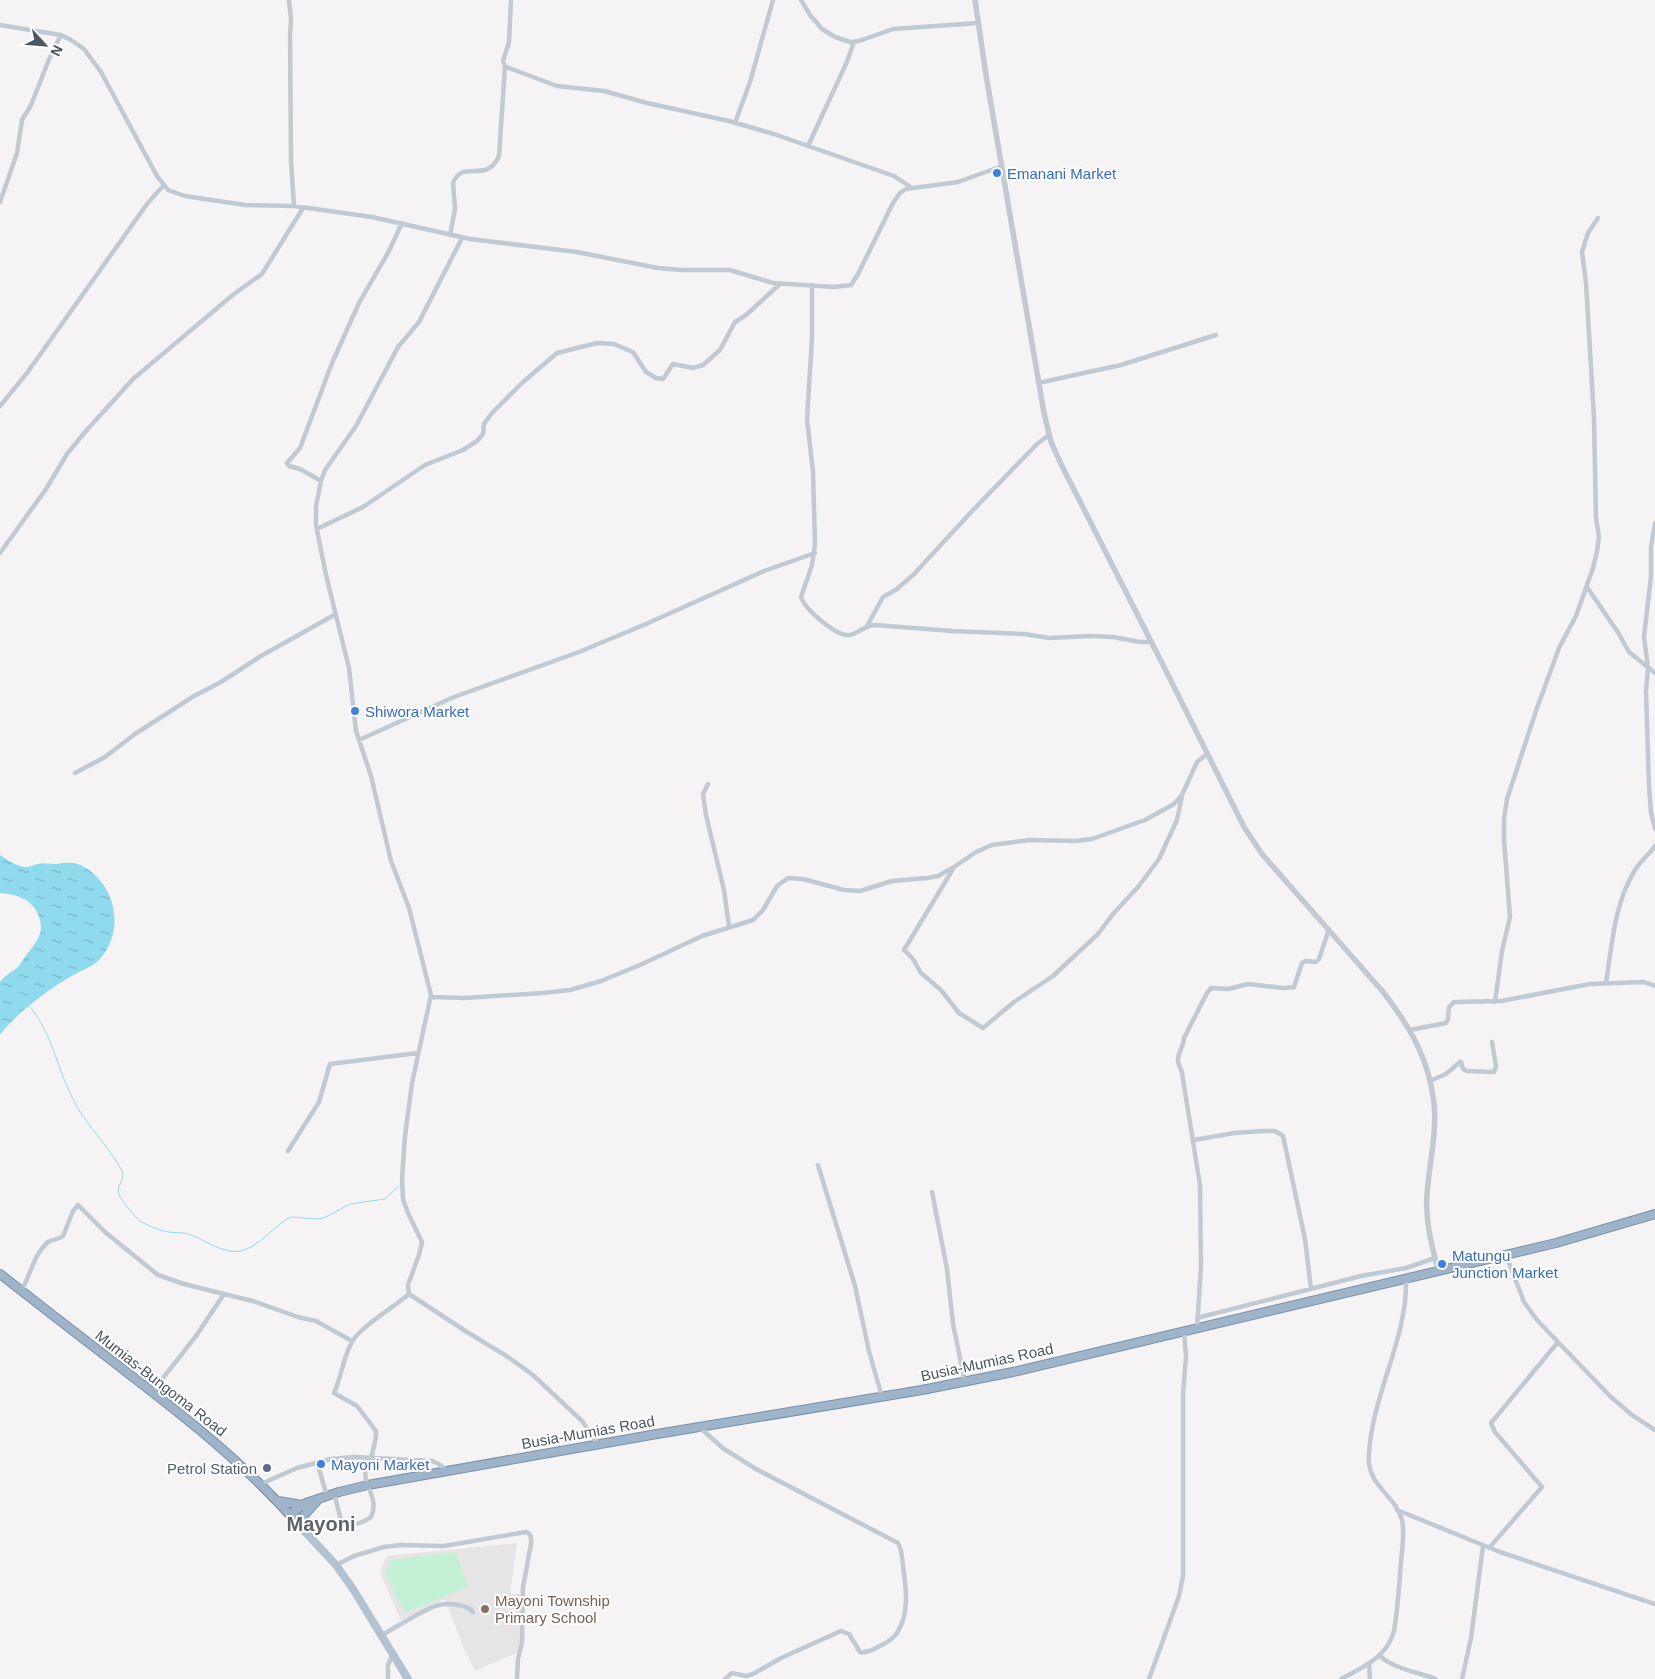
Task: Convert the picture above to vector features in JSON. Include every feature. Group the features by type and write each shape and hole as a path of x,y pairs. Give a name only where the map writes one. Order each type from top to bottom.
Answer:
{"highway":[{"name":"Busia-Mumias Road","path":"278,1501 302,1505 368,1484 965,1382 1556,1243 1655,1214"},
{"name":"Mumias-Bungoma Road","path":"0,1274 214,1441 261,1484 297,1523"},
{"name":"Busia-Mumias Road","path":"297,1523 317,1501"},
{"path":"291,1516 302,1505"}],"main road":[{"path":"297,1523 336,1565 353,1589 408,1679"}],"street":[{"path":"289,0 291,20 291,161 294,206"},
{"path":"450,235 454,209 454,180 464,172 483,171 492,168 499,156 505,66 503,61 509,42 511,0"},
{"path":"735,123 750,82 773,0"},
{"path":"802,0 810,15 822,29 835,37 854,42 893,29 978,22"},
{"path":"975,0 1038,383 1049,435 1062,466 1236,813 1252,841 1384,993 1410,1030 1424,1058 1434,1102 1427,1222 1438,1270"},
{"path":"0,25 61,35 76,43 92,58 164,186 178,195 245,205 294,206 372,217 462,238 577,252 666,269 735,271 767,282 780,284 844,287 851,285 898,195 904,190 958,182 1002,166"},
{"path":"0,202 17,153 22,120 33,102 52,52 61,35"},
{"path":"808,146 846,64 854,42"},
{"path":"505,66 557,86 604,91 735,123 894,176 912,188"},
{"path":"0,406 28,373 147,204 164,186"},
{"path":"0,553 46,489 67,454 85,432 137,376 234,294 262,274 303,208"},
{"path":"1495,1002 1501,958 1510,917 1504,840 1505,810 1509,791 1555,659 1574,622 1587,586 1593,568 1599,537 1596,518 1594,418 1583,248 1589,230 1598,218"},
{"path":"321,481 300,469 290,467 288,463 300,448 332,363 359,303 402,223"},
{"path":"462,238 422,317 398,347 362,416 329,463 321,481 316,506 317,529 349,668 355,725 371,776 391,861 406,896 431,997 418,1053 406,1127 402,1189 408,1213 420,1236 422,1246 408,1285 409,1294 508,1357 532,1375 582,1421 598,1444"},
{"path":"317,529 363,506 426,465 462,450 477,441 483,434 484,424 491,414 523,382 556,354 597,343 614,344 633,352 646,372 656,378 663,379 673,364 697,368 709,361 721,348 735,322 746,315 780,284"},
{"path":"812,285 812,338 807,419 813,472 815,553 801,596 802,600 816,616 838,633 850,634 867,626 876,625 1024,634 1049,638 1113,637 1151,642"},
{"path":"1038,383 1121,365 1216,335"},
{"path":"867,626 883,597 897,589 914,574 1037,444 1049,435"},
{"path":"1655,523 1644,630 1648,668 1646,691 1649,786 1651,812 1655,829"},
{"path":"359,740 454,697 579,652 764,571 815,553"},
{"path":"1587,586 1629,652 1655,673"},
{"path":"75,772 105,757 135,734 194,696 336,614"},
{"path":"954,867 904,950 913,959 921,973 941,990 959,1012 983,1028 1014,1002 1053,976 1098,934 1158,863 1177,820 1182,795 1197,762 1207,754"},
{"path":"708,784 703,794 706,815 724,890 729,927"},
{"path":"431,997 465,998 570,990 616,975 702,936 749,922 756,918 763,910 777,886 788,878 804,879 832,888 855,892 869,890 896,880 934,877 954,867 976,852 992,845 1037,840 1075,841 1092,839 1159,813 1174,804 1182,795"},
{"path":"1606,983 1619,906 1635,871 1655,846"},
{"path":"1197,1328 1201,1266 1201,1190 1182,1069 1178,1063 1187,1030 1194,1021 1206,993 1213,988 1228,989 1248,984 1283,988 1294,987 1302,963 1306,961 1316,962 1319,959 1329,929"},
{"path":"1410,1030 1446,1023 1449,1007 1454,1002 1495,1002 1582,985 1606,983 1644,982 1655,986"},
{"path":"1432,1080 1446,1074 1460,1062 1463,1069 1467,1071 1494,1072 1496,1066 1492,1042"},
{"path":"288,1151 319,1102 330,1064 418,1053"},
{"path":"1194,1140 1234,1133 1263,1131 1275,1131 1282,1136 1305,1239 1311,1289"},
{"path":"818,1165 855,1286 869,1351 882,1397"},
{"path":"932,1192 947,1269 953,1324 965,1382"},
{"path":"21,1290 35,1259 50,1241 60,1239 63,1236 73,1211 78,1205 105,1232 158,1275 184,1284 253,1301 298,1317 316,1321 352,1342"},
{"path":"1506,1255 1524,1302 1532,1314 1614,1400 1655,1430"},
{"path":"1197,1318 1361,1276 1406,1268 1435,1258"},
{"path":"1361,1276 1364,1288"},
{"path":"1341,1679 1380,1656 1387,1648 1392,1640 1397,1615 1403,1530 1402,1520 1371,1474 1369,1452 1378,1407 1403,1313 1406,1279"},
{"path":"152,1392 196,1336 224,1294"},
{"path":"317,1462 342,1522 348,1524 362,1522 371,1517 373,1510 372,1493 366,1476 376,1438 376,1431 357,1406 334,1393 342,1376 347,1353 359,1332 409,1294"},
{"path":"1149,1679 1179,1596 1183,1576 1183,1393 1186,1357 1184,1331"},
{"path":"1489,1548 1542,1487 1495,1432 1491,1423 1558,1342"},
{"path":"699,1427 724,1449 750,1465 897,1542 902,1555 907,1590 904,1612 898,1631 891,1639 873,1650 864,1653 860,1652 849,1634 842,1631 781,1658 753,1674 746,1676 732,1674 725,1679"},
{"path":"261,1484 317,1462 344,1458 432,1461 446,1470"},
{"path":"1397,1510 1483,1546 1655,1604"},
{"path":"336,1565 363,1553 389,1546 444,1546 528,1533 531,1536 531,1544 523,1587 522,1643 516,1679"},
{"path":"1462,1679 1471,1638 1483,1546"},
{"path":"382,1635 440,1604 462,1606 470,1608 473,1612"},
{"path":"388,1679 388,1666 393,1653"},
{"path":"1380,1656 1390,1664 1436,1679"},
{"path":"1369,1663 1370,1679"}],"shaded area":[{"name":"Mayoni Township Primary School","path":"517,1543 510,1594 521,1594 518,1652 475,1671 445,1599 401,1620 380,1573 386,1556"}],"green space":[{"path":"456,1552 468,1587 404,1613 386,1574 391,1560"}],"water":[{"path":"0,855 24,867 36,864 68,863 86,868 97,877 111,899 114,911 114,924 112,937 107,949 99,960 61,982 22,1011 0,1035 0,982 6,975 18,967 40,935 41,925 37,912 30,903 11,894 0,893"}],"waterway":[{"path":"28,1005 43,1026 66,1085 77,1107 121,1169 123,1177 118,1191 121,1198 138,1219 146,1225 168,1232 188,1234 228,1251 241,1251 260,1241 291,1217 324,1218 350,1204 385,1199 399,1186"}],"place":[{"name":"Emanani Market","path":"997,173"},
{"name":"Shiwora Market","path":"355,711"},
{"name":"Matungu Junction Market","path":"1442,1264"},
{"name":"Mayoni Market","path":"321,1464"},
{"name":"Petrol Station","path":"267,1468"},
{"name":"Mayoni Township Primary School","path":"485,1609"}],"district":[{"name":"Mayoni","path":"321,1524"}]}
